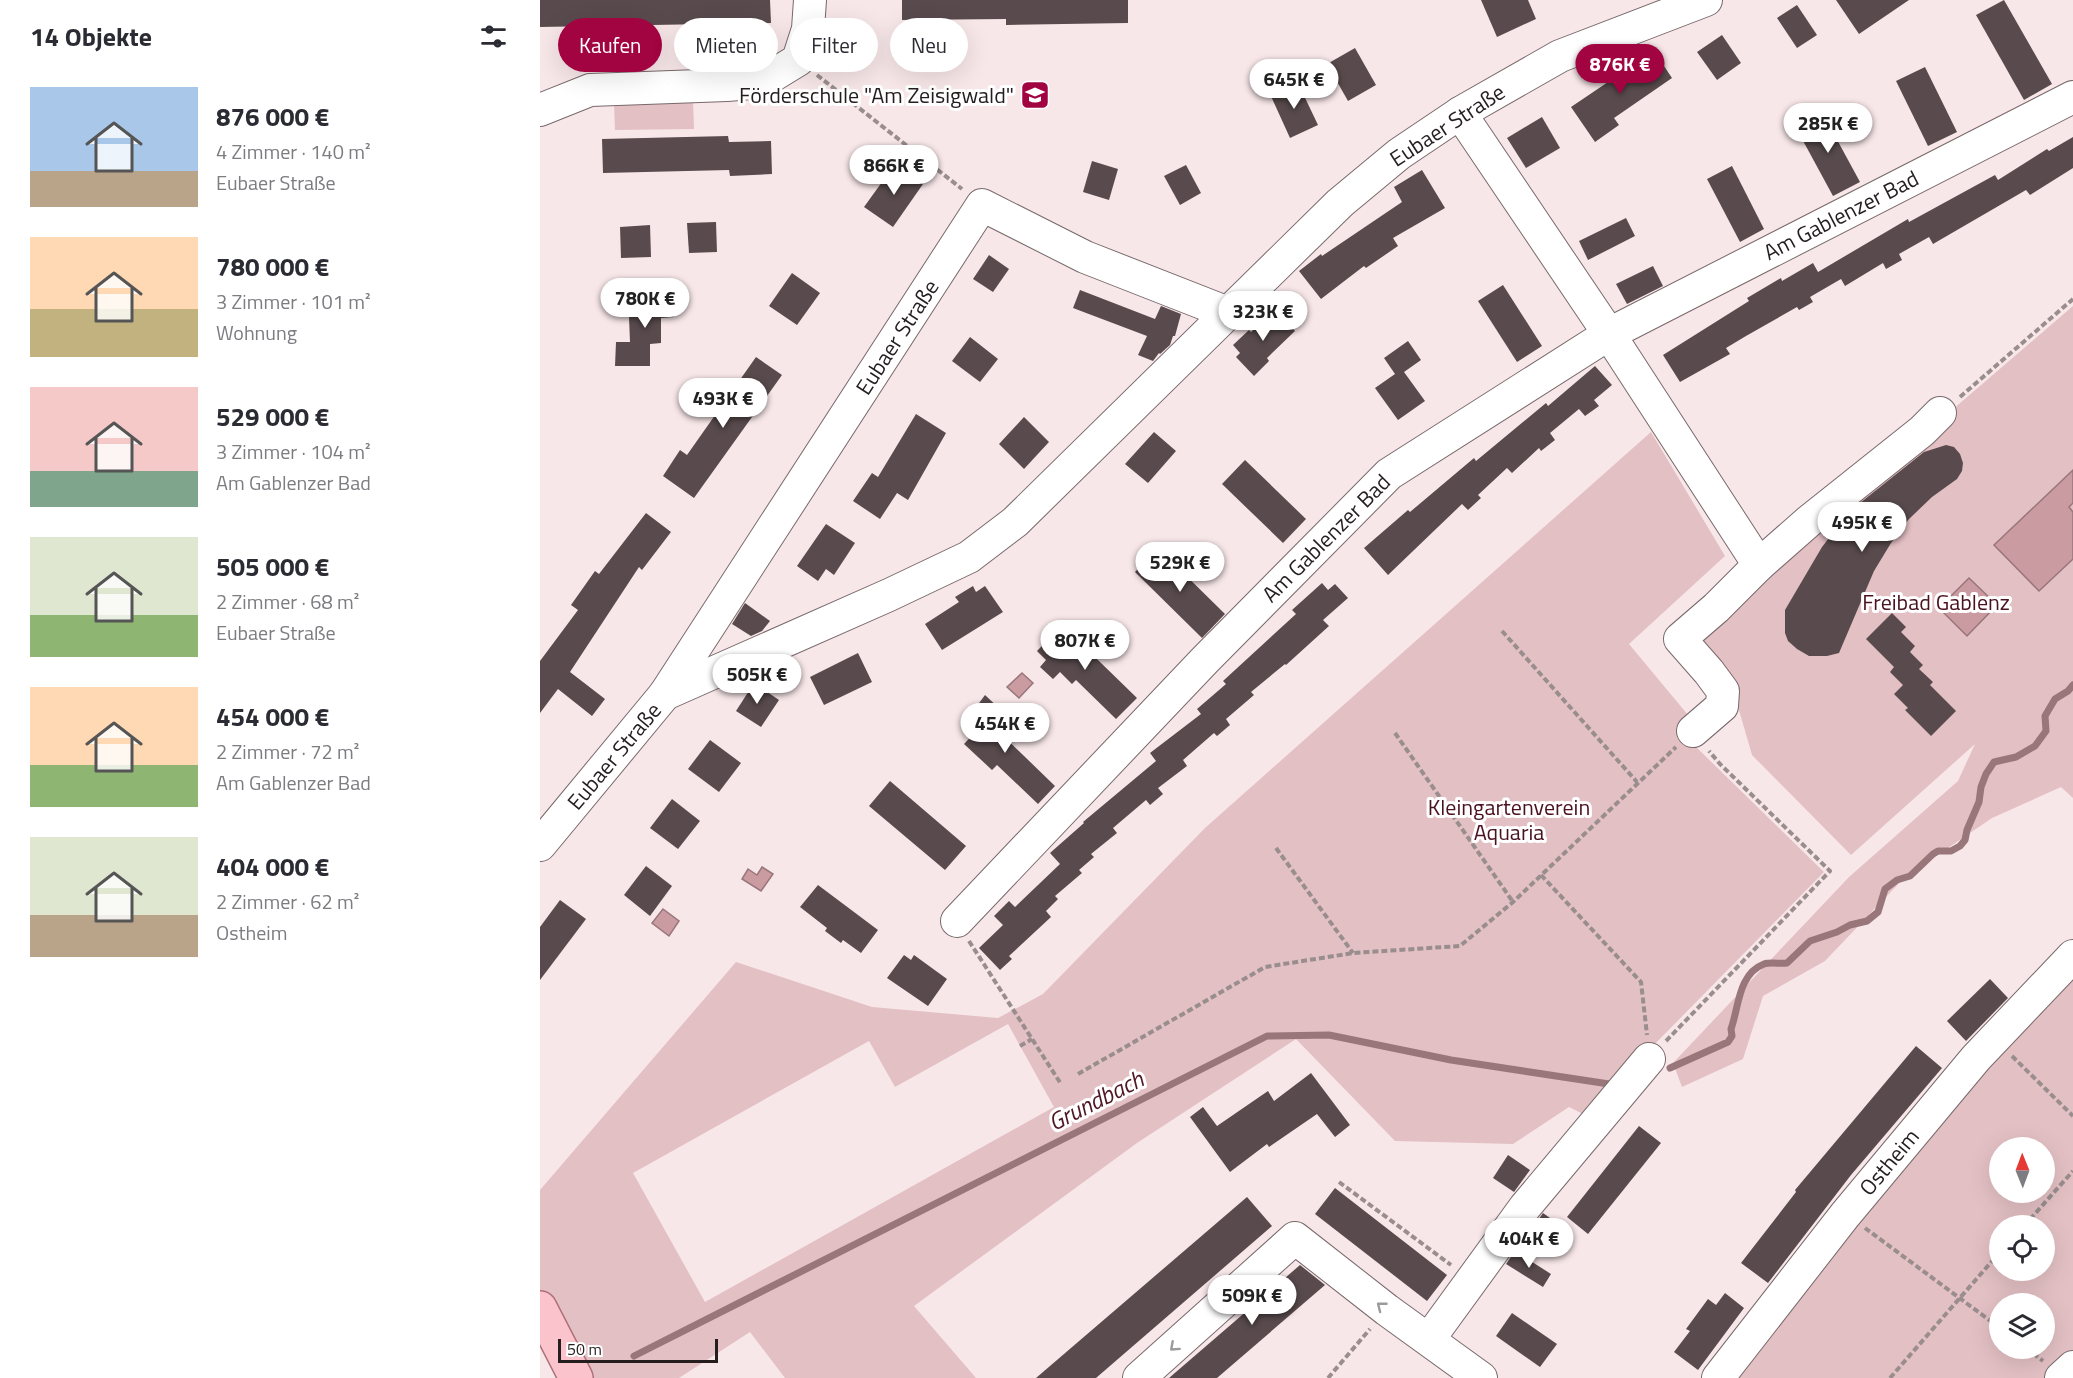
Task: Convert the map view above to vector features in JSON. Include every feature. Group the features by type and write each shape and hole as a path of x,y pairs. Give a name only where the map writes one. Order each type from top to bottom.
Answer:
{"main road":[{"path":"540,1308 576,1378"}],"street":[{"path":"809,18 810,0"},
{"name":"Eubaer Straße","path":"665,694 969,557 1015,522 1349,196 1399,154 1460,113 1560,56 1706,0"},
{"path":"540,110 590,90 762,82 790,65"},
{"name":"Am Gablenzer Bad","path":"957,921 1205,660 1389,474 1609,334 2073,97"},
{"path":"1460,113 1609,334 1760,565"},
{"path":"982,205 1085,257 1228,313"},
{"name":"Eubaer Straße","path":"540,845 665,694 982,205"},
{"path":"1693,731 1722,706 1723,691 1680,639 1809,521 1922,431 1940,413"},
{"name":"Ostheim","path":"1718,1378 1845,1215 1976,1058 2073,956"},
{"path":"1429,1339 1525,1207 1649,1059"},
{"path":"1139,1378 1295,1238 1386,1310 1481,1378"},
{"path":"2061,1378 2073,1367"}],"path":[{"path":"813,72 982,205"},
{"path":"1940,413 2073,299"},
{"path":"1502,631 1637,782"},
{"path":"1078,1074 1265,967 1353,953 1460,946 1513,902 1693,731 1720,764 1830,871 1649,1059"},
{"path":"1395,733 1513,902"},
{"path":"1276,848 1353,953"},
{"path":"1541,875 1641,982 1649,1059"},
{"path":"975,951 1061,1084"},
{"path":"1020,1046 1032,1039"},
{"path":"2009,1053 2073,1116"},
{"path":"2034,1215 2073,1171"},
{"path":"1339,1182 1471,1280"},
{"path":"1861,1226 1989,1320"},
{"path":"1890,1378 1989,1264"},
{"path":"1328,1378 1386,1310"}],"green space":[{"path":"693,99 694,129 615,130 614,103"},
{"name":"Freibad Gablenz","path":"2073,306 2073,798 2061,787 1992,818 1904,878 1825,961 1763,996 1743,1059 1682,1087 1673,1063 1849,877 1958,781 1975,744 1851,855 1752,755 1730,679 1699,640 1945,416"},
{"name":"Kleingartenverein Aquaria","path":"1651,432 1725,556 1629,644 1693,721 1694,745 1824,872 1647,1052 1593,1119 1569,1107 1513,1144 1395,1141 1296,1039 1137,1143 914,1306 976,1378 785,1378 750,1332 679,1378 579,1378 540,1300 540,1190 736,962 872,1007 998,1018 1043,994 1205,828","holes":["1008,1024 1054,1107 705,1302 633,1173 869,1041 895,1087"]},
{"path":"2073,972 2073,1378 1725,1378 1851,1215"}],"shaded area":[{"path":"2073,470 2073,503 2069,507 2073,512 2073,559 2039,591 1994,545"},
{"path":"1969,578 1997,605 1967,636 1939,608"},
{"path":"1022,673 1033,683 1019,698 1007,687"},
{"path":"762,867 773,874 761,891 742,879 748,869 757,875"},
{"path":"663,909 679,921 669,936 652,923"}],"building":[{"path":"540,0 770,0 771,18 674,18 674,25 662,25 662,18 558,18 558,27 540,27"},
{"path":"902,0 1128,0 1128,23 1006,25 1006,19 902,18"},
{"path":"1481,0 1528,0 1536,19 1497,37"},
{"path":"1836,0 1909,0 1859,34"},
{"path":"2004,0 2052,84 2024,100 1976,15"},
{"path":"1797,5 1817,35 1797,48 1777,18"},
{"path":"1722,35 1741,63 1717,80 1697,52"},
{"path":"1355,48 1376,85 1348,101 1327,64"},
{"path":"1654,51 1672,78 1614,118 1619,125 1595,142 1571,107"},
{"path":"1925,67 1957,132 1928,146 1896,81"},
{"path":"1297,81 1318,125 1290,138 1270,94"},
{"path":"1822,112 1860,182 1833,196 1795,126"},
{"path":"1542,117 1560,148 1526,168 1507,138"},
{"path":"728,136 729,142 771,141 772,174 730,176 729,170 603,173 602,139"},
{"path":"2073,137 2073,168 2030,195 2026,190 1933,244 1929,237 1899,254 1902,260 1886,269 1883,263 1845,286 1841,279 1810,297 1813,302 1799,310 1797,307 1726,348 1730,354 1680,382 1663,355 1749,301 1747,298 1781,278 1782,281 1813,263 1818,272 1908,219 1909,222 1995,175 1998,180 2047,149 2049,151"},
{"path":"1092,161 1118,169 1109,200 1083,192"},
{"path":"895,164 923,184 893,227 864,207"},
{"path":"1186,165 1201,193 1180,205 1164,176"},
{"path":"1732,166 1764,229 1740,242 1707,179"},
{"path":"1422,170 1445,208 1393,238 1398,246 1366,268 1364,266 1321,299 1299,271 1321,254 1322,256 1402,202 1394,187"},
{"path":"1626,218 1635,236 1588,260 1579,241"},
{"path":"716,222 717,252 689,253 687,223"},
{"path":"650,225 651,257 621,258 620,227"},
{"path":"989,255 1009,269 993,292 973,279"},
{"path":"1653,266 1663,286 1627,304 1616,284"},
{"path":"792,273 820,293 797,325 769,306"},
{"path":"1503,285 1542,346 1517,362 1478,301"},
{"path":"1080,290 1155,319 1161,306 1181,314 1175,336 1170,345 1153,361 1138,355 1147,336 1073,308"},
{"path":"639,292 673,292 674,317 661,318 661,343 650,344 650,366 615,366 616,342 630,342 629,317 640,317"},
{"path":"1274,310 1295,331 1267,358 1269,361 1254,376 1236,357 1240,353 1233,345"},
{"path":"970,337 998,359 980,382 952,361"},
{"path":"1408,341 1421,360 1404,372 1425,401 1398,420 1375,388 1395,374 1384,358"},
{"path":"756,357 782,375 694,498 663,476 680,450 687,455"},
{"path":"1595,366 1612,385 1594,400 1599,406 1585,416 1579,409 1550,433 1555,440 1541,451 1539,448 1512,473 1507,468 1478,495 1481,498 1468,510 1462,504 1388,575 1364,548 1474,458 1476,461 1546,403 1548,406"},
{"path":"916,414 946,433 908,500 897,493 880,519 853,501 872,473 878,477"},
{"path":"1024,417 1049,442 1024,469 999,444"},
{"path":"1154,432 1176,451 1148,483 1125,464"},
{"path":"1946,445 1954,447 1960,454 1963,463 1962,471 1957,479 1932,497 1909,519 1891,543 1874,571 1839,653 1809,656 1797,649 1788,641 1785,633 1785,610 1822,547 1850,511 1924,452"},
{"path":"1245,460 1306,519 1283,543 1222,484"},
{"path":"646,513 671,532 642,570 639,567 570,672 605,699 592,716 558,689 540,713 540,661 578,610 571,605 595,571 599,574"},
{"path":"826,524 855,543 834,575 826,569 818,581 797,566"},
{"path":"1158,548 1225,614 1202,638 1135,572"},
{"path":"1322,583 1328,590 1335,584 1348,598 1323,620 1329,626 1286,665 1251,692 1254,695 1226,719 1230,725 1217,736 1214,733 1183,760 1187,766 1158,788 1163,794 1150,805 1146,800 1113,828 1117,833 1091,854 1094,857 1079,870 1082,873 1055,896 1058,899 1046,911 1051,917 1009,956 1012,959 1000,970 979,948 1003,925 994,916 1009,901 1015,907 1060,864 1050,853 1156,761 1150,753 1201,714 1197,709 1226,684 1223,681 1296,614 1292,610"},
{"path":"973,586 976,592 985,586 1003,612 942,650 925,624 959,602 955,597"},
{"path":"745,603 770,621 762,631 751,636 732,624"},
{"path":"1892,613 1906,627 1901,632 1915,646 1910,652 1923,665 1919,669 1933,682 1930,685 1956,711 1931,736 1905,710 1908,708 1894,694 1903,685 1890,672 1894,667 1866,639"},
{"path":"1062,625 1137,698 1116,719 1076,680 1072,684 1060,672 1053,679 1040,667 1046,660 1037,651"},
{"path":"858,653 872,682 824,705 810,677"},
{"path":"754,683 779,700 761,727 736,711"},
{"path":"985,695 1001,710 991,724 1055,786 1038,804 997,765 992,770 964,744 984,723 971,714"},
{"path":"710,740 741,763 719,792 688,769"},
{"path":"890,781 966,846 945,870 869,806"},
{"path":"672,799 700,821 678,849 650,828"},
{"path":"646,866 672,886 650,916 624,895"},
{"path":"818,885 878,930 861,953 843,940 841,943 825,931 827,928 800,907"},
{"path":"560,900 586,919 540,980 540,927"},
{"path":"904,955 911,960 914,955 947,979 928,1006 887,978"},
{"path":"1990,979 2008,998 1966,1041 1947,1021"},
{"path":"1916,1046 1942,1068 1851,1175 1768,1283 1741,1263 1796,1192 1795,1190"},
{"path":"1311,1073 1350,1125 1335,1137 1317,1114 1269,1147 1267,1144 1230,1172 1190,1117 1203,1107 1217,1126 1268,1091 1274,1101"},
{"path":"1639,1126 1661,1143 1588,1234 1567,1217"},
{"path":"1508,1155 1530,1170 1514,1192 1493,1178"},
{"path":"1335,1188 1447,1275 1427,1301 1315,1214"},
{"path":"1247,1197 1272,1226 1096,1378 1036,1378"},
{"path":"1543,1213 1557,1223 1542,1244 1528,1235"},
{"path":"1515,1251 1551,1274 1543,1287 1506,1264"},
{"path":"1300,1265 1325,1285 1217,1378 1169,1378"},
{"path":"1725,1293 1744,1308 1698,1370 1674,1352 1690,1331 1686,1329 1708,1299 1716,1305"},
{"path":"1512,1313 1557,1344 1540,1367 1496,1336"}],"waterway":[{"name":"Grundbach","path":"1670,1068 1728,1042 1732,1036 1731,1029 1744,983 1755,969 1766,963 1787,963 1810,941 1850,925 1867,921 1878,912 1885,889 1897,880 1910,876 1938,851 1951,851 1960,846 1965,840 1979,802 1986,774 1994,762 2016,757 2035,746 2046,731 2045,716 2055,699 2073,685"},
{"name":"Grundbach","path":"634,1356 1267,1036 1329,1035 1451,1060 1609,1084"}],"place":[{"name":"Förderschule \"Am Zeisigwald\"","path":"1035,95"}]}
